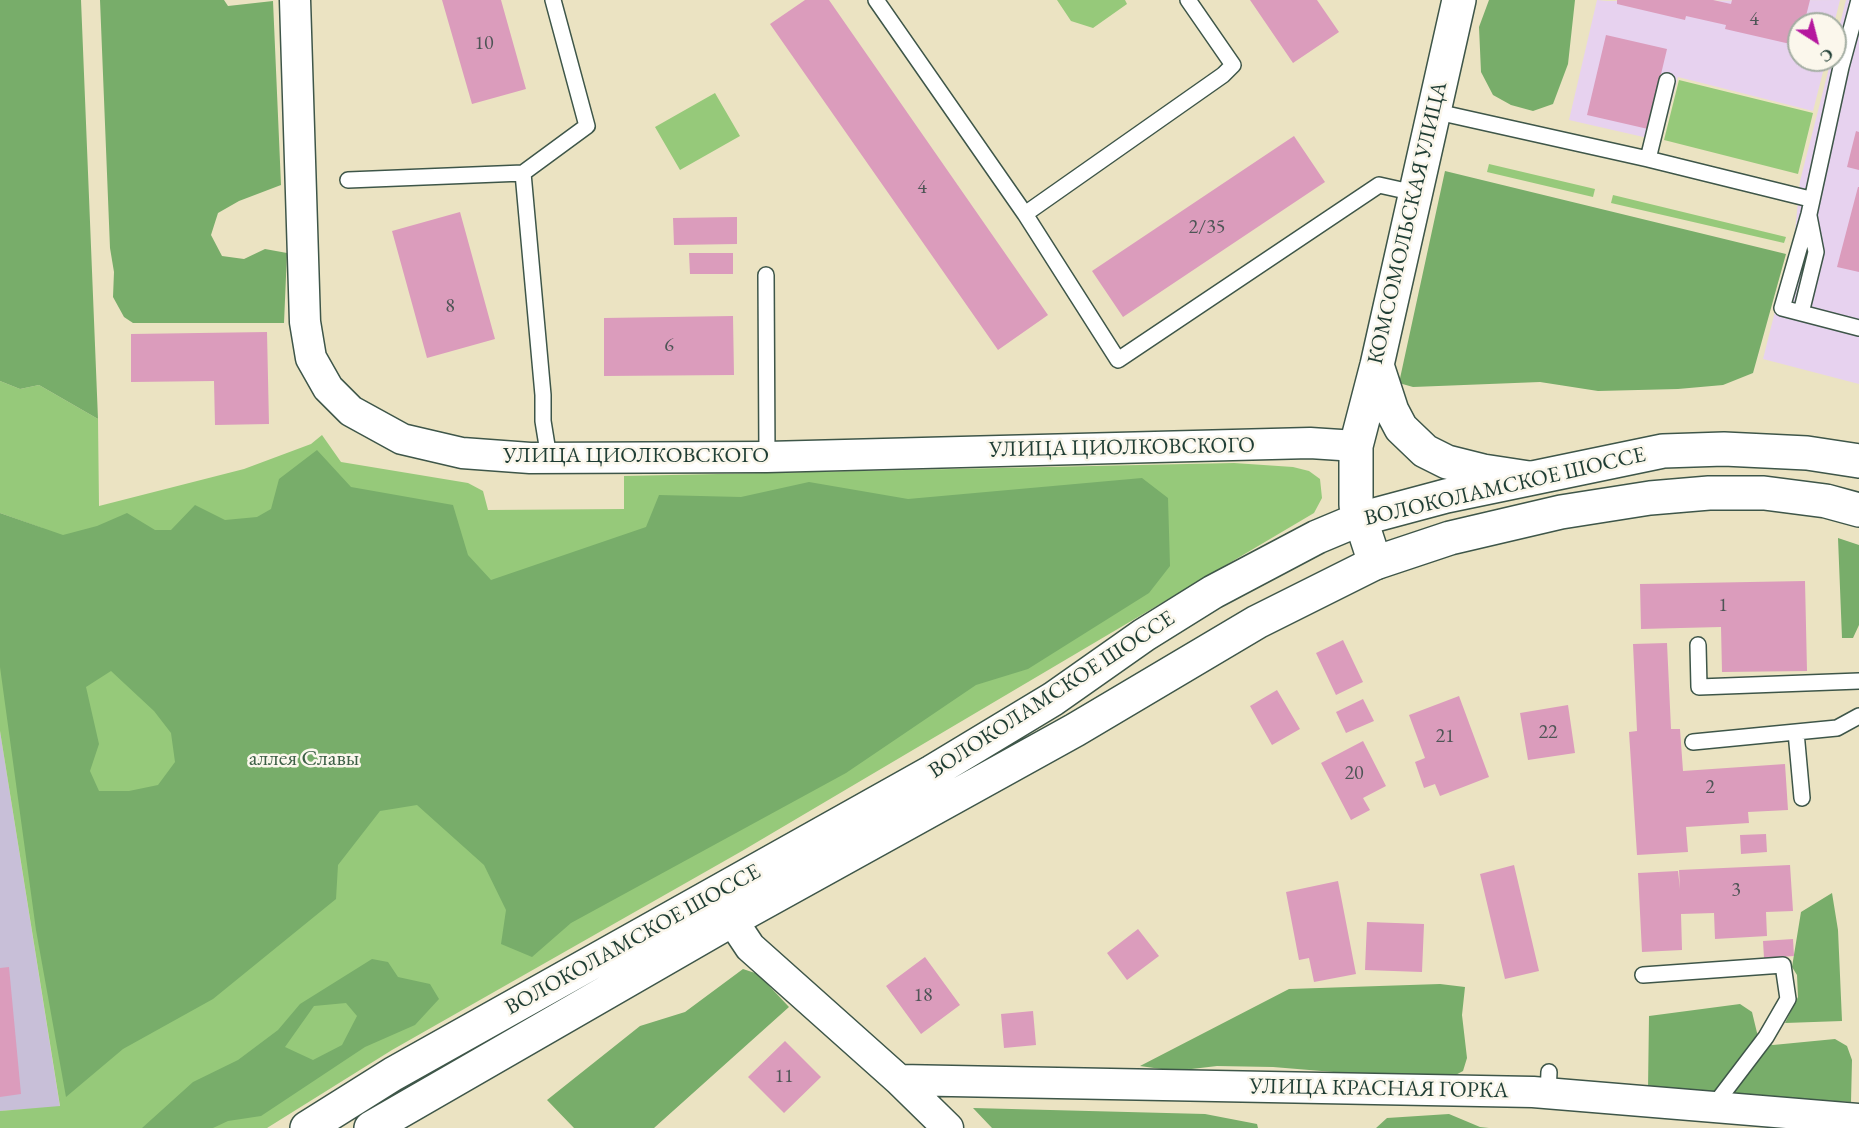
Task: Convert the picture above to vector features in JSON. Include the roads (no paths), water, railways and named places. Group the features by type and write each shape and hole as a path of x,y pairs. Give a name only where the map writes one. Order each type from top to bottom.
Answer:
{"main road":[{"name":"КОМСОМОЛЬСКАЯ УЛИЦА","path":"1375,563 1356,505 1354,472 1356,446 1377,365 1459,0"},
{"path":"1377,365 1392,411 1401,428 1425,451 1447,462 1474,469 1530,478"},
{"name":"ВОЛОКОЛАМСКОЕ ШОССЕ","path":"307,1128 393,1074 932,772 1053,699 1144,635 1213,592 1317,537 1360,519 1446,496 1663,451 1724,449 1808,453 1859,461"},
{"name":"ВОЛОКОЛАМСКОЕ ШОССЕ","path":"371,1128 732,920 1075,730 1257,622 1375,563 1450,538 1527,520 1650,498 1709,493 1764,492 1826,501 1859,510"}],"street":[{"name":"УЛИЦА ЦИОЛКОВСКОГО","path":"295,0 305,322 311,358 328,388 351,411 402,439 462,453 549,458 767,457 1310,443 1356,446"},
{"path":"732,920 750,947 899,1080 948,1128"},
{"name":"УЛИЦА КРАСНАЯ ГОРКА","path":"899,1080 1548,1083 1712,1108 1859,1119"}],"lane":[{"path":"348,180 523,173 587,126 553,0"},
{"path":"876,0 1025,214 1118,360 1379,185 1415,193"},
{"path":"1025,214 1223,75 1233,65 1188,0"},
{"path":"1858,0 1809,206 1816,252 1801,313 1859,328"},
{"path":"1648,159 1667,81"},
{"path":"1433,111 1648,159 1809,206"},
{"path":"523,173 543,395 543,421 549,458"},
{"path":"766,275 767,457"},
{"path":"1698,645 1699,687 1859,681"},
{"path":"1693,741 1837,728 1859,716"},
{"path":"1796,732 1802,798"},
{"path":"1643,975 1783,965 1788,999 1766,1037 1712,1108"}],"park label":[{"name":"аллея Славы","path":"304,759"}]}
